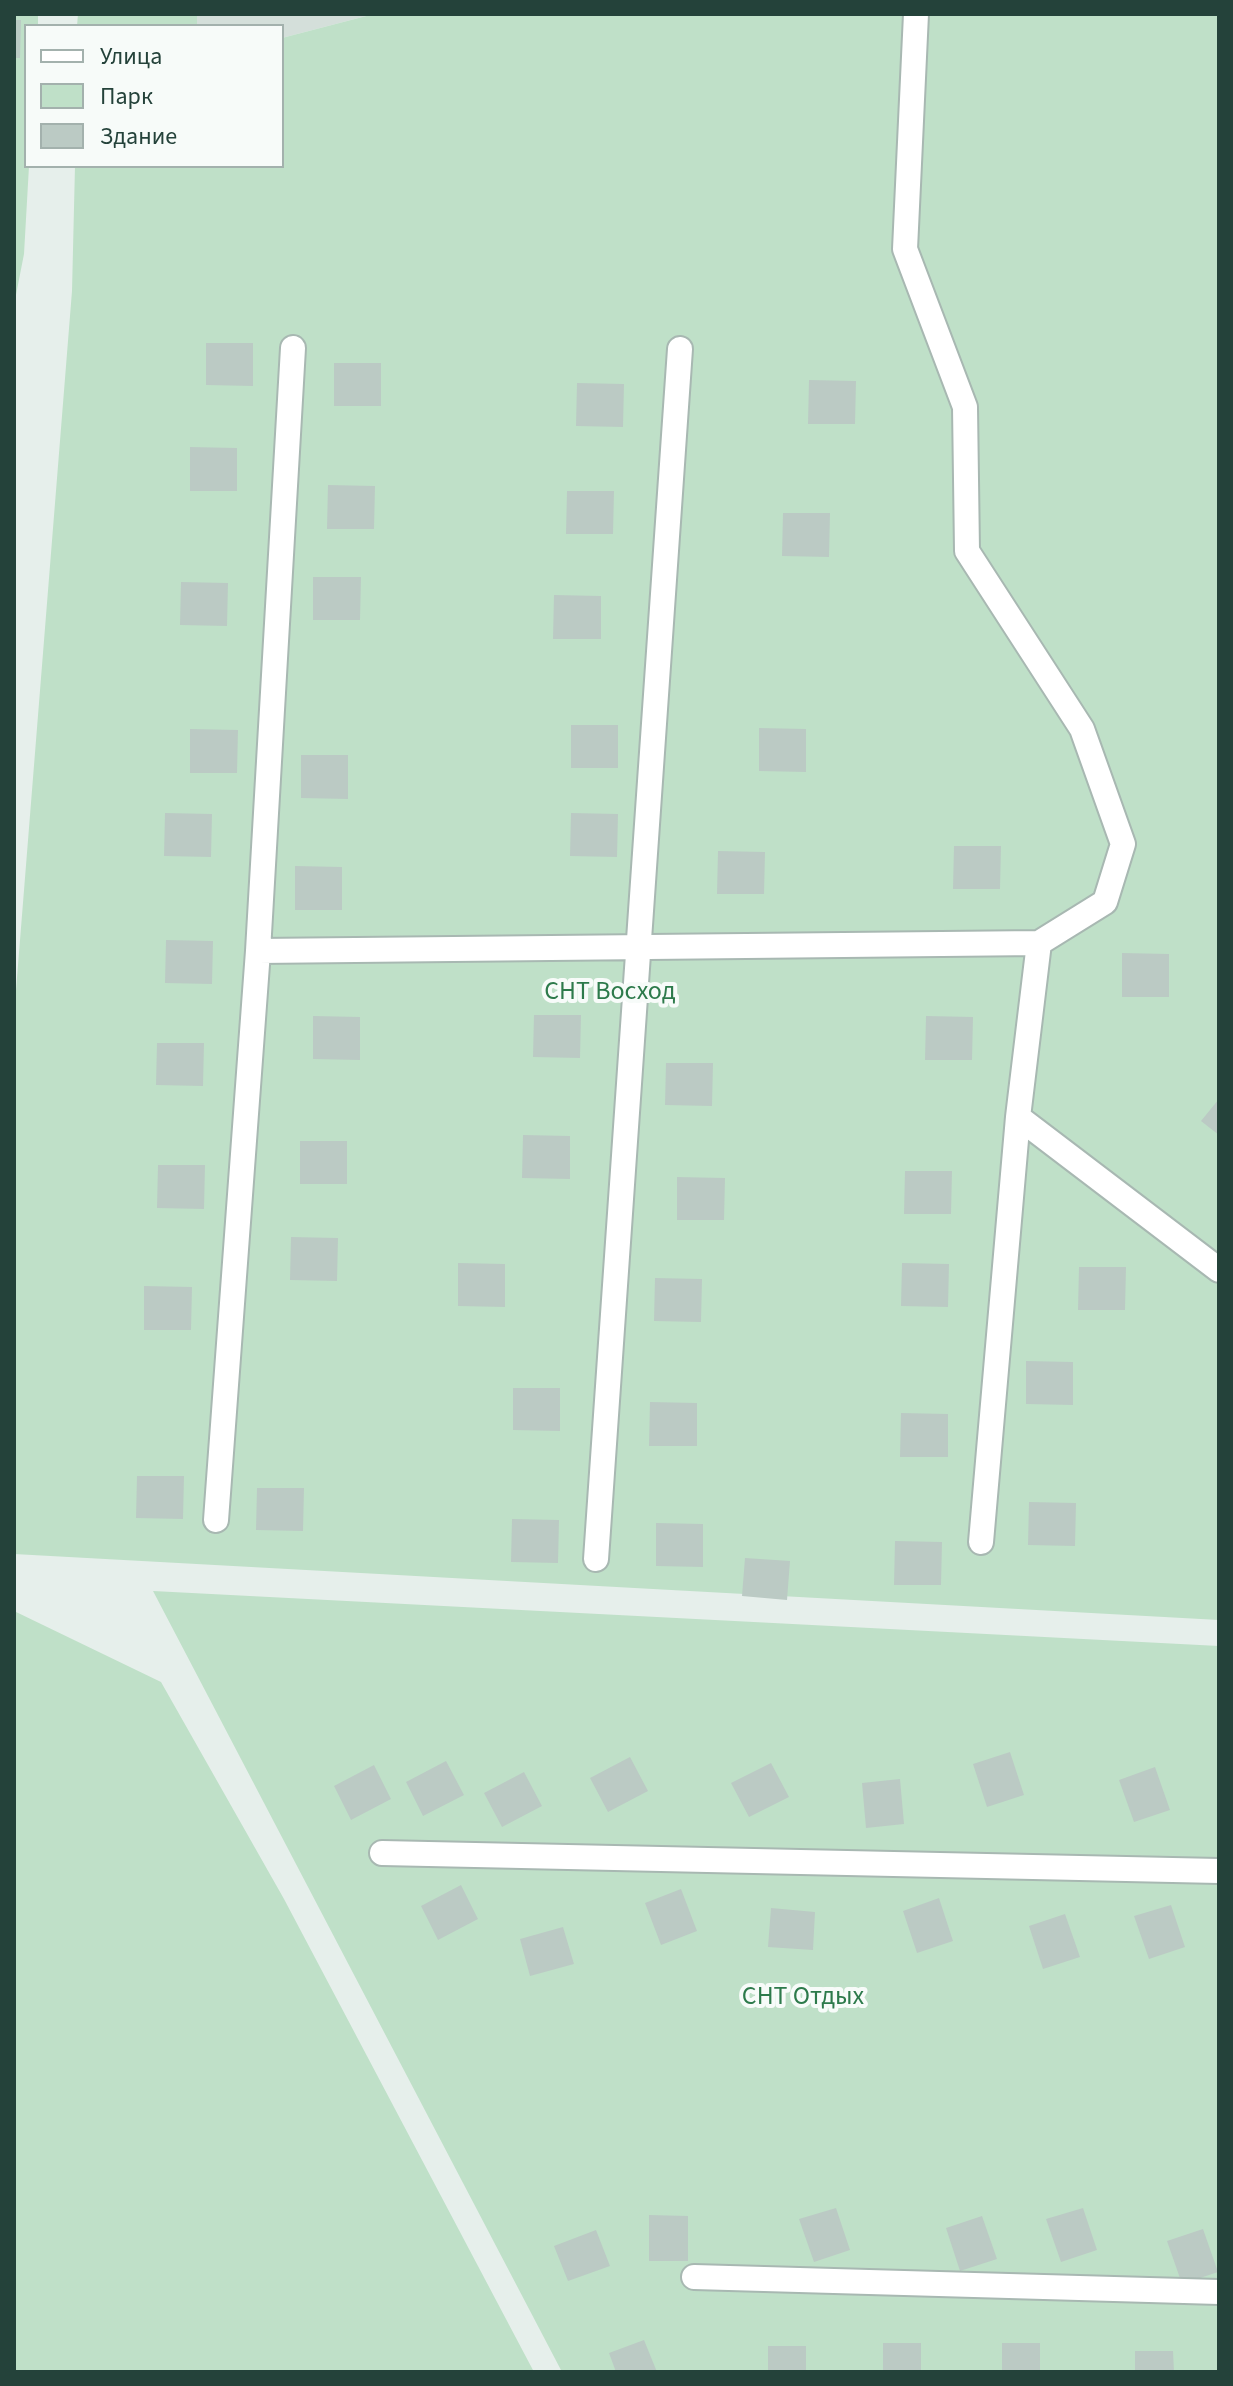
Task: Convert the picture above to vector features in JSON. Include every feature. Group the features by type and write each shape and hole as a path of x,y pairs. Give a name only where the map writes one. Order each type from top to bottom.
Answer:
{"street":[{"path":"258,951 1039,943 1105,902 1123,844 1082,729 967,551 965,407 905,249 916,14"},
{"path":"216,1520 258,951 293,348"},
{"path":"596,1559 680,349"},
{"path":"981,1542 1018,1117 1039,943"},
{"path":"1018,1117 1219,1270"},
{"path":"382,1853 1219,1871"},
{"path":"694,2277 1219,2292"}],"shaded area":[{"path":"197,14 374,14 284,37 284,24 197,24"}],"green space":[{"path":"14,14 38,14 38,24 24,24 24,168 29,168 24,254 14,305"},
{"path":"78,14 197,14 197,24 77,24"},
{"name":"СНТ Восход","path":"374,14 1219,14 1219,1620 14,1554 14,1015 72,291 75,168 284,168 284,37"},
{"name":"СНТ Отдых","path":"153,1591 1219,1646 1219,2372 562,2372"},
{"path":"14,1611 161,1682 284,1899 534,2372 14,2372"}],"building":[{"path":"14,20 21,20 20,58 14,58"},
{"path":"206,343 253,343 253,386 206,385"},
{"path":"334,363 381,363 381,406 334,406"},
{"path":"809,380 856,381 855,424 808,424"},
{"path":"577,383 624,384 623,427 576,426"},
{"path":"190,447 237,448 237,491 190,491"},
{"path":"328,485 375,486 374,529 327,529"},
{"path":"567,491 614,491 613,534 566,534"},
{"path":"783,513 830,513 829,557 782,556"},
{"path":"313,577 361,577 360,620 313,620"},
{"path":"181,582 228,583 227,626 180,625"},
{"path":"554,595 601,596 601,639 553,639"},
{"path":"571,725 618,725 618,768 571,768"},
{"path":"759,728 806,729 806,772 759,771"},
{"path":"190,729 238,730 237,773 190,773"},
{"path":"301,755 348,755 348,799 301,798"},
{"path":"165,813 212,814 211,857 164,856"},
{"path":"571,813 618,814 617,857 570,856"},
{"path":"954,846 1001,846 1000,889 953,889"},
{"path":"718,851 765,852 764,894 717,894"},
{"path":"295,866 342,867 342,910 295,910"},
{"path":"166,940 213,941 212,984 165,983"},
{"path":"1122,953 1169,954 1169,997 1122,997"},
{"path":"534,1015 581,1015 580,1058 533,1057"},
{"path":"313,1016 360,1017 360,1060 313,1059"},
{"path":"926,1016 973,1017 972,1060 925,1060"},
{"path":"157,1043 204,1043 203,1086 156,1085"},
{"path":"666,1063 713,1063 712,1106 665,1105"},
{"path":"1219,1099 1219,1135 1201,1121"},
{"path":"523,1135 570,1136 570,1179 522,1178"},
{"path":"300,1141 347,1141 347,1184 300,1184"},
{"path":"158,1165 205,1165 204,1209 157,1208"},
{"path":"905,1171 952,1171 951,1214 904,1214"},
{"path":"677,1177 725,1178 724,1220 677,1220"},
{"path":"291,1237 338,1238 337,1281 290,1280"},
{"path":"458,1263 505,1264 505,1307 458,1306"},
{"path":"902,1263 949,1264 948,1307 901,1306"},
{"path":"1079,1267 1126,1267 1125,1310 1078,1310"},
{"path":"655,1278 702,1279 701,1322 654,1321"},
{"path":"144,1286 192,1287 191,1330 144,1330"},
{"path":"1026,1361 1073,1362 1073,1405 1026,1404"},
{"path":"513,1388 560,1388 560,1431 513,1430"},
{"path":"650,1402 697,1403 697,1446 649,1446"},
{"path":"901,1413 948,1414 948,1457 900,1457"},
{"path":"137,1476 184,1476 183,1519 136,1518"},
{"path":"257,1488 304,1488 303,1531 256,1530"},
{"path":"1029,1502 1076,1503 1075,1546 1028,1545"},
{"path":"512,1519 559,1520 558,1563 511,1562"},
{"path":"656,1523 703,1524 703,1567 656,1566"},
{"path":"895,1541 942,1542 941,1585 894,1585"},
{"path":"745,1558 790,1561 787,1600 742,1596"},
{"path":"1010,1752 1024,1795 987,1807 973,1764"},
{"path":"630,1757 648,1791 608,1812 590,1778"},
{"path":"446,1761 464,1795 423,1816 406,1782"},
{"path":"771,1763 789,1797 749,1817 731,1783"},
{"path":"374,1765 391,1799 351,1820 334,1786"},
{"path":"1155,1767 1170,1810 1134,1822 1119,1780"},
{"path":"524,1772 542,1806 502,1827 484,1793"},
{"path":"900,1779 904,1824 866,1828 862,1783"},
{"path":"461,1885 478,1919 438,1940 421,1906"},
{"path":"681,1889 697,1931 661,1945 645,1903"},
{"path":"939,1898 953,1941 917,1953 903,1911"},
{"path":"1171,1905 1185,1947 1149,1959 1134,1916"},
{"path":"771,1908 815,1912 813,1950 768,1947"},
{"path":"1065,1914 1080,1957 1043,1969 1029,1926"},
{"path":"563,1927 574,1964 530,1976 520,1939"},
{"path":"836,2208 850,2250 814,2262 799,2219"},
{"path":"1083,2208 1097,2250 1061,2262 1046,2219"},
{"path":"649,2215 688,2216 688,2261 649,2261"},
{"path":"982,2216 997,2259 960,2271 946,2228"},
{"path":"1203,2229 1218,2272 1182,2284 1167,2241"},
{"path":"596,2230 610,2266 568,2281 554,2246"},
{"path":"644,2340 657,2372 616,2372 609,2353"},
{"path":"883,2343 921,2343 921,2372 883,2372"},
{"path":"1002,2343 1040,2343 1040,2372 1002,2372"},
{"path":"768,2346 806,2346 806,2372 768,2372"},
{"path":"1135,2351 1173,2351 1174,2372 1135,2372"}]}
